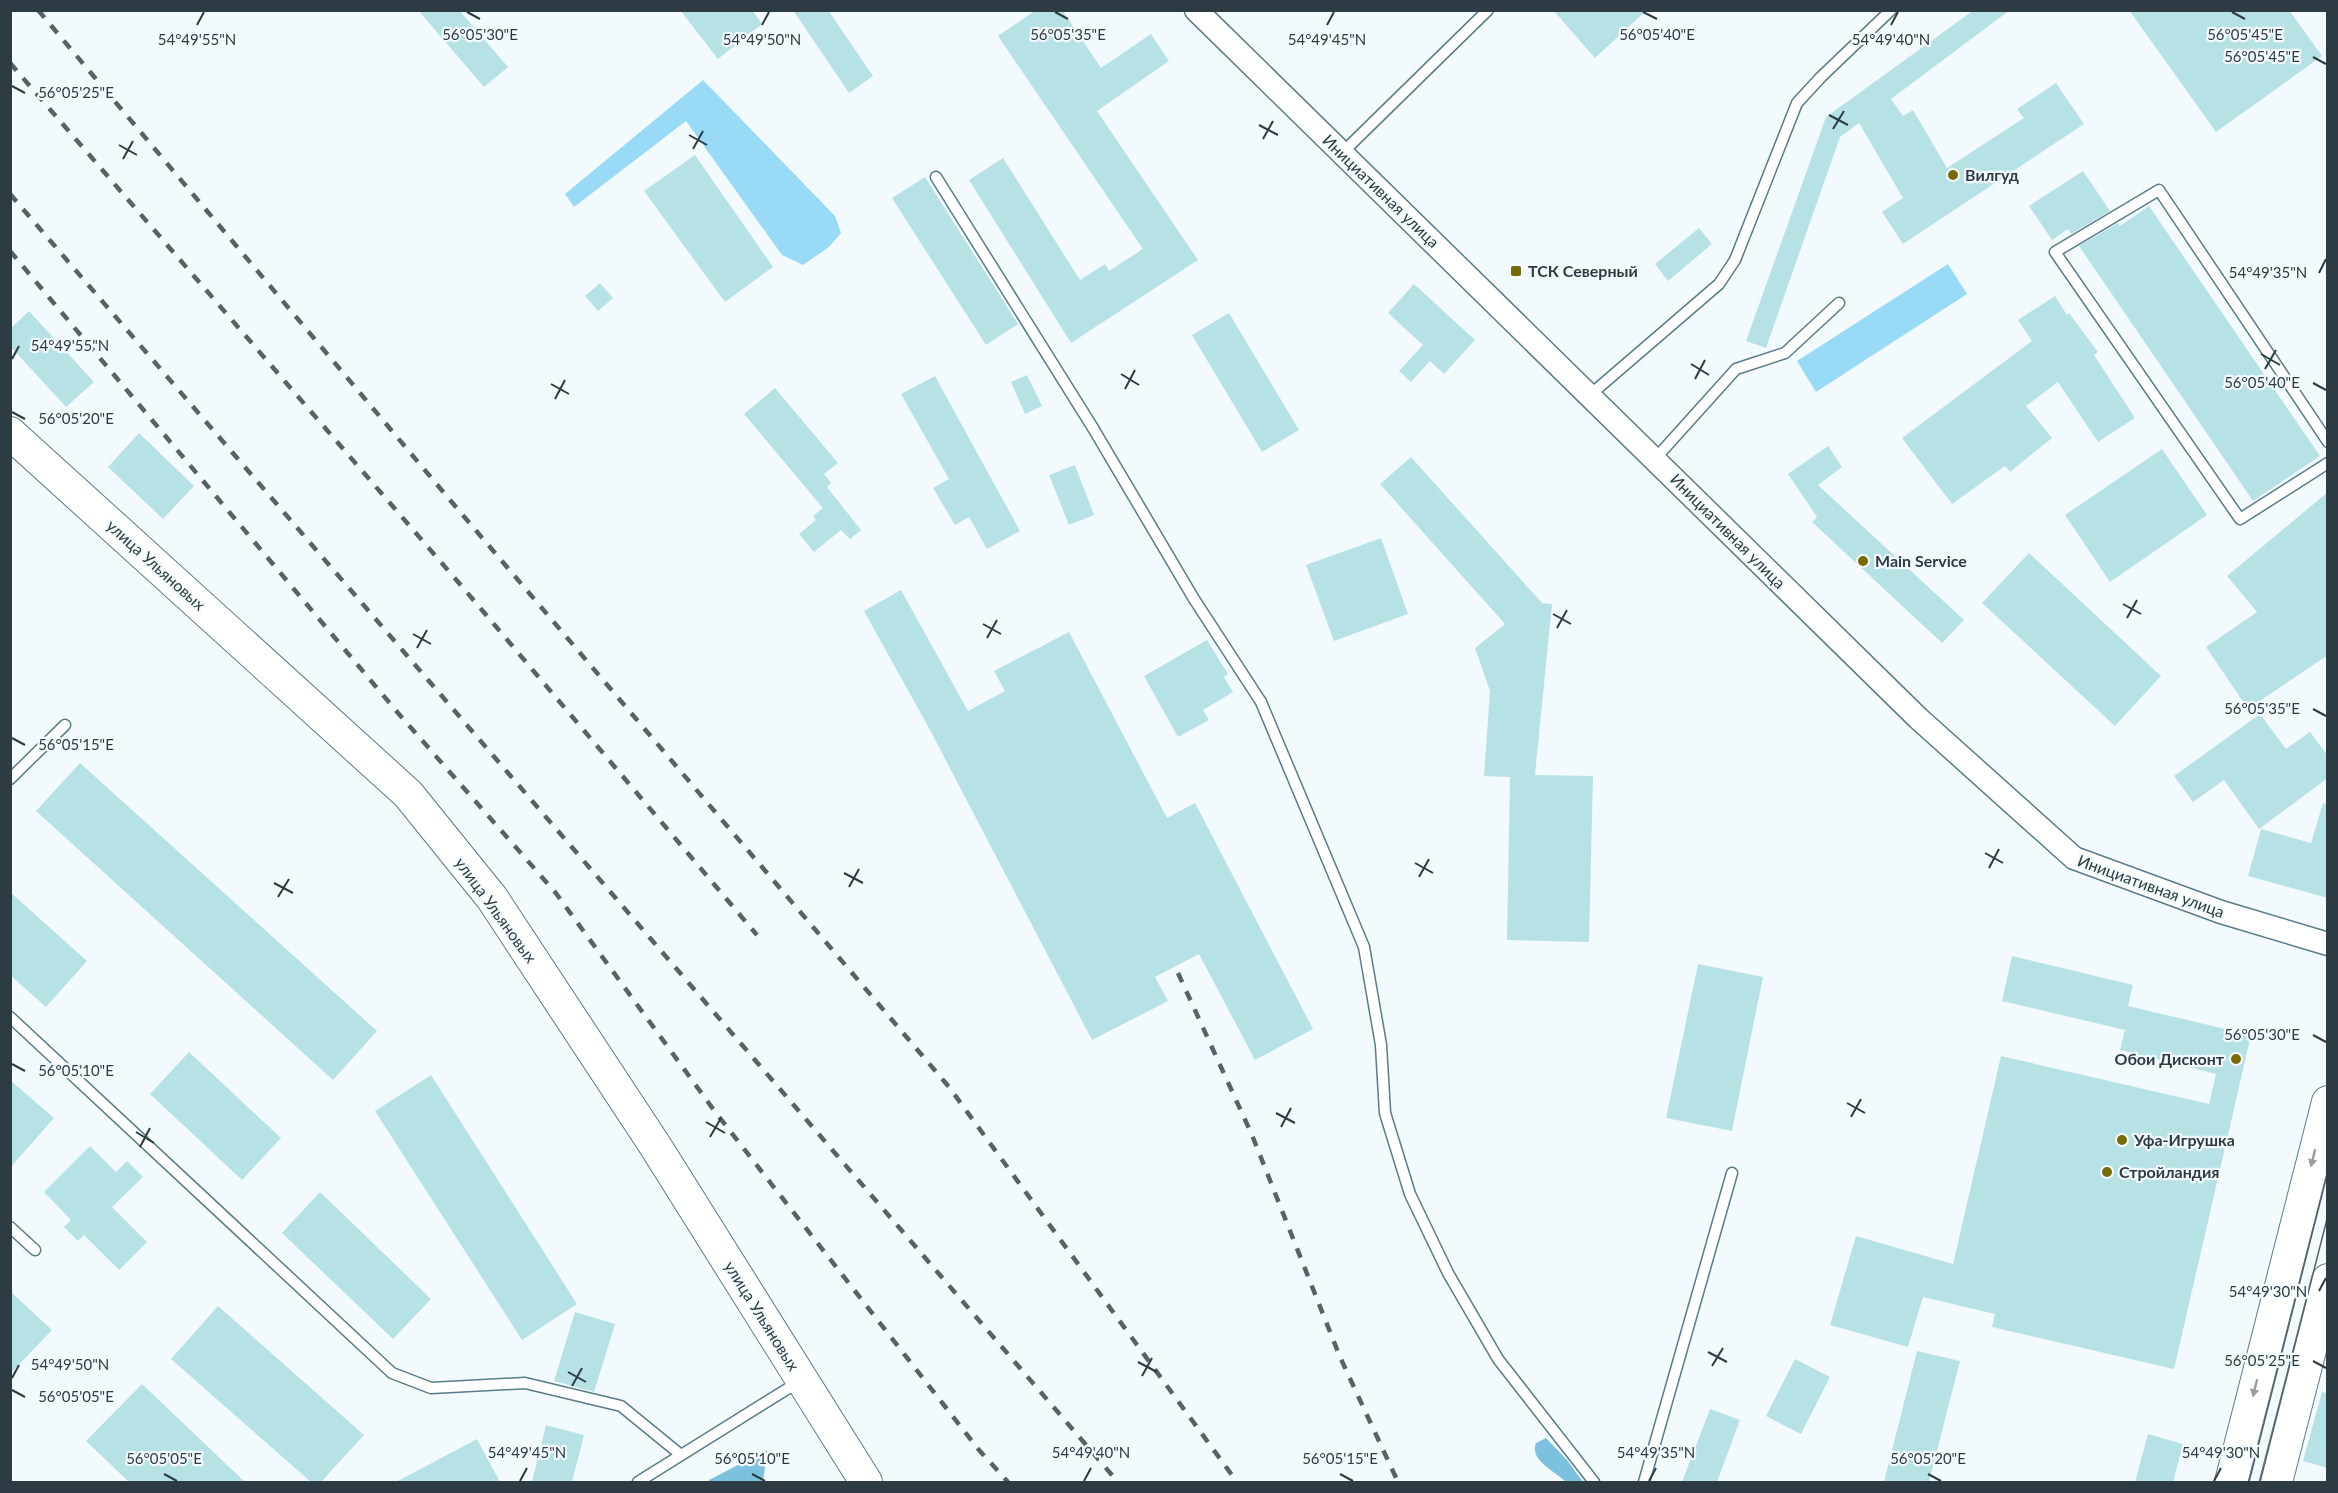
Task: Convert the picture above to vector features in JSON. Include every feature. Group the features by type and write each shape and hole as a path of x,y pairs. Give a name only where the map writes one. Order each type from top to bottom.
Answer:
{"street":[{"name":"Инициативная улица","path":"1196,10 1918,718 2074,858 2221,912 2328,944"},
{"name":"улица Ульяновых","path":"10,433 408,795 492,898 656,1147 866,1482"},
{"path":"2231,1482 2328,1102"},
{"path":"2276,1482 2328,1280"}],"lane":[{"path":"1342,153 1488,10"},
{"path":"1590,395 1719,284 1735,260 1797,103 1891,10"},
{"path":"936,177 1093,428 1194,599 1261,702 1364,947 1381,1045 1384,1113 1410,1194 1448,1273 1498,1359 1594,1482"},
{"path":"2328,442 2159,190 2055,252 2240,519 2328,463"},
{"path":"1655,459 1736,369 1785,353 1839,303"},
{"path":"10,779 64,724"},
{"path":"10,1017 392,1372 431,1388 525,1383 621,1406 681,1455"},
{"path":"1644,1482 1732,1173"},
{"path":"10,1227 35,1250"},
{"path":"638,1482 802,1379"}],"shaded area":[{"path":"703,80 835,216 841,233 829,247 803,265 782,255 686,121 574,207 565,194"},
{"path":"1948,264 1967,294 1816,392 1797,361"},
{"path":"1546,1438 1567,1460 1583,1482 1566,1482 1544,1465 1536,1455 1535,1449 1536,1443"},
{"path":"767,1450 763,1482 709,1482 709,1480"}],"building":[{"path":"418,10 459,10 508,67 484,87"},
{"path":"680,10 752,10 762,24 718,59"},
{"path":"793,10 828,10 873,76 849,93"},
{"path":"1036,10 1062,10 1101,68 1151,34 1169,61 1097,111 1198,260 1071,343 969,180 1003,158 1080,280 1105,264 1109,271 1143,249 998,36"},
{"path":"1553,10 1647,10 1595,58"},
{"path":"1974,10 2010,10 1891,99 1903,116 1913,110 1947,168 2024,118 2017,109 2056,83 2084,124 1903,244 1882,212 1903,198 1859,123 1840,137 1766,348 1746,341 1826,117"},
{"path":"2129,10 2289,10 2322,56 2216,132"},
{"path":"695,155 773,267 725,302 644,191"},
{"path":"2083,171 2110,211 2071,234 2068,229 2052,240 2029,206"},
{"path":"925,177 1018,324 986,345 892,198"},
{"path":"2149,206 2320,456 2253,501 2079,246 2118,223 2120,226"},
{"path":"1699,228 1712,244 1668,281 1655,264"},
{"path":"600,283 613,298 598,311 585,296"},
{"path":"1414,284 1475,340 1444,374 1430,361 1411,382 1399,371 1423,345 1388,313"},
{"path":"2055,296 2067,315 2069,313 2098,352 2094,355 2135,418 2098,442 2058,382 2026,406 2052,438 2010,472 2005,466 1952,504 1902,438 2032,341 2018,320"},
{"path":"29,311 94,382 66,407 10,346 10,329"},
{"path":"1229,313 1299,430 1262,452 1192,335"},
{"path":"1027,375 1042,406 1025,414 1011,382"},
{"path":"935,376 1020,531 987,549 969,517 955,525 933,488 949,479 901,394"},
{"path":"775,388 838,463 824,474 831,483 827,487 861,530 850,539 841,530 814,552 799,534 816,520 813,516 823,508 744,414"},
{"path":"139,433 194,486 163,519 108,467"},
{"path":"1828,446 1842,467 1818,485 1964,620 1942,643 1812,522 1817,517 1788,474"},
{"path":"2162,449 2207,515 2110,582 2065,515"},
{"path":"1411,457 1542,603 1552,604 1535,775 1593,776 1589,942 1507,940 1510,777 1484,776 1490,691 1475,648 1505,624 1380,484"},
{"path":"1075,465 1094,515 1069,525 1049,475"},
{"path":"2328,492 2328,655 2248,709 2206,647 2257,612 2227,576"},
{"path":"1381,538 1408,614 1334,641 1306,565"},
{"path":"2029,553 2161,676 2115,726 1982,603"},
{"path":"901,590 968,711 1005,691 994,671 1069,632 1167,818 1195,803 1313,1029 1255,1060 1199,954 1155,977 1168,1001 1092,1040 930,730 864,611"},
{"path":"1207,640 1228,674 1224,677 1233,692 1203,710 1209,720 1178,737 1144,676"},
{"path":"2260,714 2286,749 2310,732 2328,756 2328,778 2259,829 2224,780 2193,802 2174,776"},
{"path":"80,763 377,1031 333,1080 36,811"},
{"path":"2323,803 2328,804 2328,898 2248,876 2261,829 2311,843"},
{"path":"10,892 87,961 46,1007 10,975"},
{"path":"2012,956 2133,985 2128,1006 2251,1035 2174,1369 1992,1327 1995,1314 1923,1297 1908,1347 1830,1325 1856,1236 1953,1264 2001,1056 2209,1104 2216,1074 2120,1050 2125,1030 2002,1001"},
{"path":"1698,964 1763,977 1732,1131 1666,1118"},
{"path":"189,1052 281,1138 242,1180 150,1094"},
{"path":"431,1075 577,1304 522,1340 375,1111"},
{"path":"10,1080 54,1118 10,1168"},
{"path":"90,1146 116,1172 127,1161 143,1177 112,1207 147,1242 119,1270 84,1235 78,1241 64,1227 71,1220 44,1192"},
{"path":"320,1192 431,1299 393,1339 282,1233"},
{"path":"10,1291 52,1330 10,1374"},
{"path":"218,1306 364,1435 321,1482 311,1482 171,1359"},
{"path":"575,1312 615,1324 594,1392 554,1381"},
{"path":"1917,1351 1960,1361 1929,1482 1884,1482"},
{"path":"1795,1359 1830,1377 1801,1434 1766,1416"},
{"path":"142,1384 245,1482 129,1482 86,1441"},
{"path":"2322,1392 2328,1393 2328,1468 2303,1461"},
{"path":"1710,1409 1740,1420 1717,1482 1682,1482"},
{"path":"546,1425 584,1435 572,1482 532,1482"},
{"path":"2148,1434 2183,1444 2173,1482 2135,1482"},
{"path":"477,1439 500,1482 396,1482"}],"tram line":[{"path":"2249,1482 2328,1171"},
{"path":"2260,1482 2328,1215"}],"railway":[{"path":"38,10 450,500 949,1087 1237,1482"},
{"path":"10,63 465,590 757,935"},
{"path":"10,194 1118,1482"},
{"path":"10,251 398,713 555,892 716,1113 979,1450 1008,1482"},
{"path":"1178,973 1252,1135 1340,1357 1398,1482"}],"place":[{"name":"Вилгуд","path":"1953,175"},
{"name":"ТСК Северный","path":"1516,271"},
{"name":"Main Service","path":"1863,561"},
{"name":"Обои Дисконт","path":"2236,1059"},
{"name":"Уфа-Игрушка","path":"2122,1140"},
{"name":"Стройландия","path":"2107,1172"}]}
